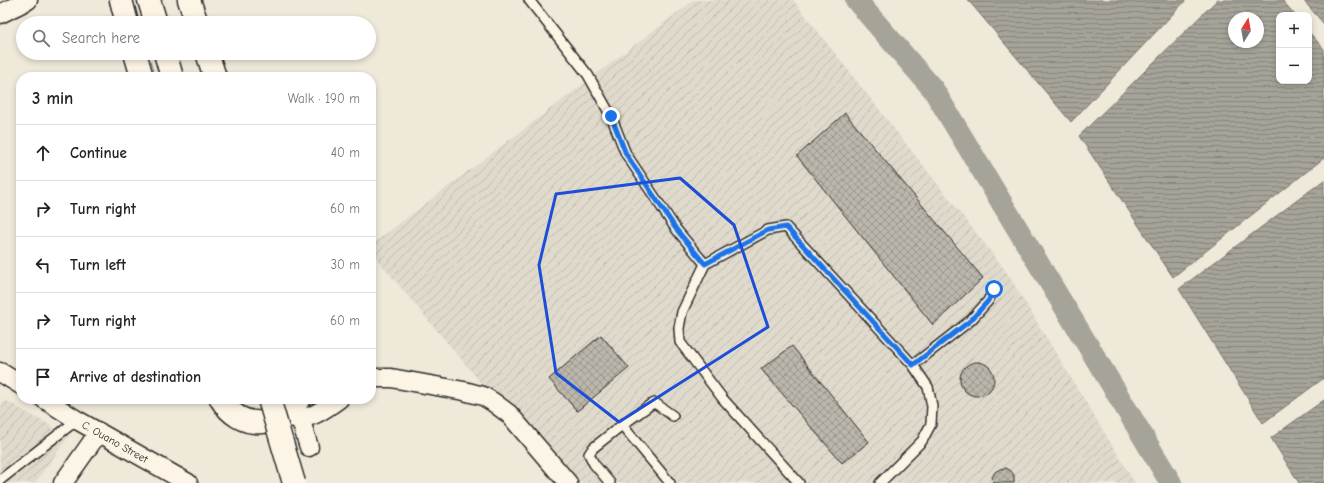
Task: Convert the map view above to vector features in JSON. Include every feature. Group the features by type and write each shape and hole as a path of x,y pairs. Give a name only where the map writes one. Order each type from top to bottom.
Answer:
{"main road":[{"path":"121,0 125,16"},
{"path":"149,0 154,16"},
{"path":"189,0 195,16"},
{"path":"137,60 141,72"},
{"path":"167,60 171,72"},
{"path":"209,60 213,72"},
{"path":"225,404 232,412 252,422 260,423 271,421 287,408"},
{"path":"287,408 294,483"}],"street":[{"path":"0,14 28,0"},
{"path":"0,372 16,382"},
{"path":"376,378 391,378 464,390 484,396 509,414 568,483"},
{"name":"C. Ouano Street","path":"52,404 77,420 188,483"},
{"path":"287,408 310,416 321,412 332,404"},
{"path":"287,408 309,447"},
{"path":"63,483 99,432"}],"lane":[{"path":"529,0 588,75 611,116 626,154 676,229 705,264"},
{"path":"799,483 723,398 680,342 679,328 682,312 705,264 768,230 786,227 913,365 928,387 932,406 931,424 922,441 880,483"},
{"path":"913,365 971,320 988,301 994,289"},
{"path":"610,483 594,464 589,454 593,448 650,405 655,404 673,416"},
{"path":"0,480 77,420"},
{"path":"622,425 670,483"}],"highlighted area":[{"path":"680,178 734,225 768,327 619,422 556,373 539,265 556,194"}],"shaded area":[{"path":"694,0 793,0 1006,271 1135,483 565,483 376,258 376,241"},
{"path":"968,0 1186,0 1071,122"},
{"path":"1217,0 1282,0 1292,12 1276,12 1276,84 1312,84 1312,35 1324,49 1324,158 1173,277 1079,136"},
{"path":"1303,0 1324,0 1324,24"},
{"path":"1324,180 1324,378 1263,423 1179,289"},
{"path":"5,400 69,436 35,483 0,483 0,407"},
{"path":"1324,400 1324,483 1299,483 1271,438"}],"building":[{"path":"845,113 983,278 933,325 797,156"},
{"path":"601,335 629,368 577,411 549,379"},
{"path":"792,346 869,442 842,463 761,369"},
{"path":"974,362 980,362 984,363 991,369 994,379 993,386 987,393 980,396 974,396 970,395 963,389 960,382 960,376 961,372 967,365"},
{"path":"1006,468 1014,475 1014,483 993,483 992,477 995,472"}],"waterway":[{"path":"856,0 933,89 1171,483"}],"route":[{"path":"611,116 626,154 676,229 705,264 768,230 786,227 913,365 971,320 988,301 994,289"}]}
